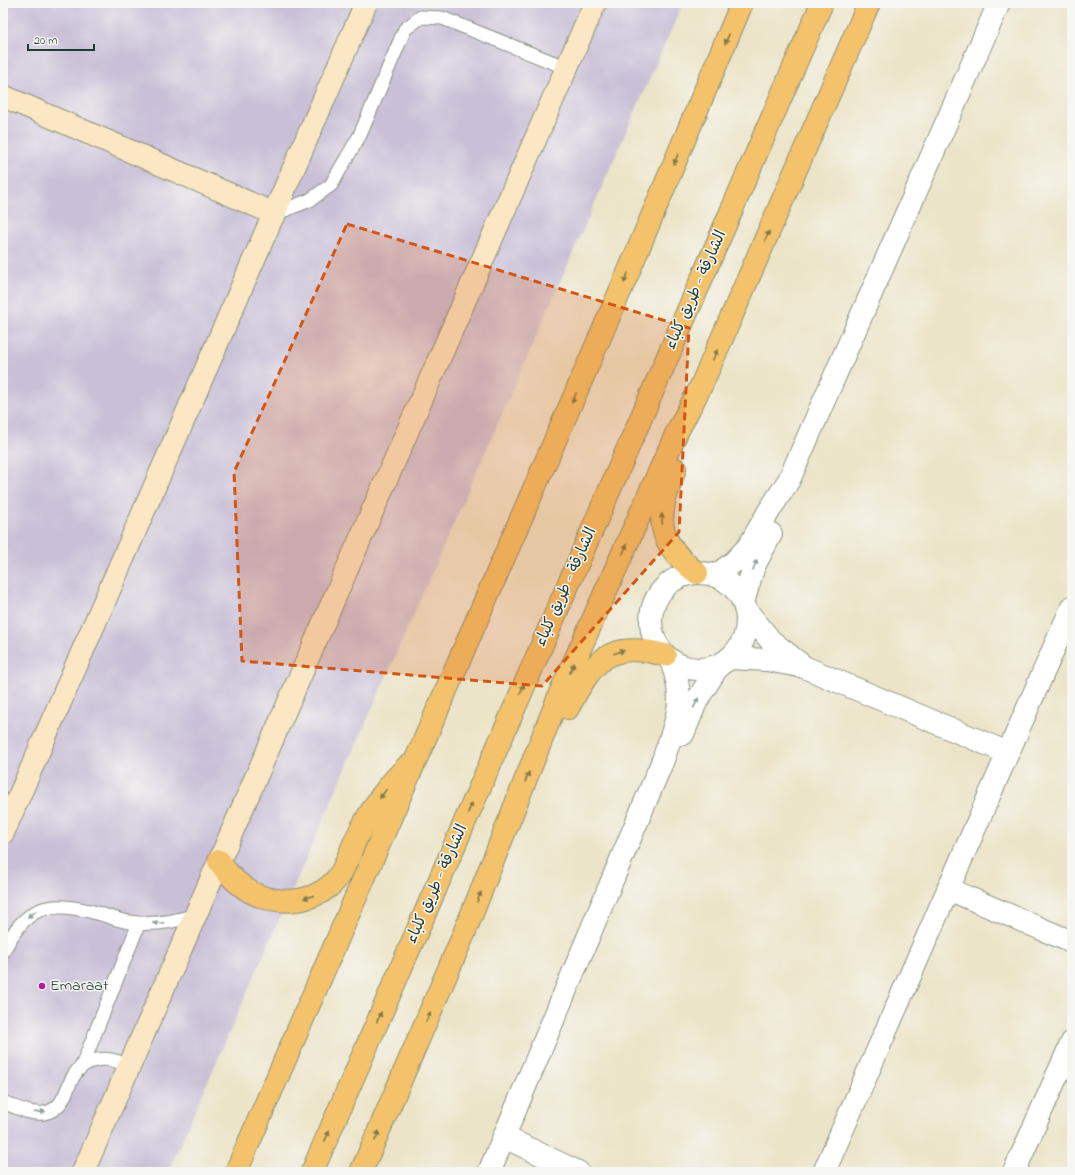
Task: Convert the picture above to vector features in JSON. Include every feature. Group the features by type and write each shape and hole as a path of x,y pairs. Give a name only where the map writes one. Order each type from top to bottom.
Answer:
{"highway":[{"path":"236,1172 419,756 625,280 742,3"},
{"name":"الشارقة - طريق كلباء","path":"312,1172 822,3"},
{"path":"361,1172 463,936 561,692 674,439 702,386 869,3"},
{"path":"702,386 692,424 666,493 662,514 664,533 668,544 680,560 706,574"},
{"path":"541,743 559,725 589,670 599,661 611,654 624,650 638,649 668,658"},
{"path":"219,861 236,882 259,896 272,900 291,902 316,895 328,888 340,874 356,838 376,804 400,773 419,756"}],"street":[{"path":"3,833 366,3"},
{"path":"83,1172 595,3"},
{"path":"663,760 678,744 696,702 724,662 739,648 745,636 747,622 744,606 748,584 758,557 779,518 789,480 1000,3"},
{"path":"3,96 275,214"},
{"path":"789,480 768,511 749,546 734,562 706,574 684,575 673,580 656,598 650,622 657,646 668,658 682,666 694,669 707,669 724,662 767,660 804,667 1008,753"},
{"path":"706,574 726,582 736,591 744,606 771,641 804,667"},
{"path":"824,1172 1072,608"},
{"path":"488,1172 663,760 676,721 679,702 679,684 668,658"},
{"path":"948,889 1072,942"},
{"path":"1014,1172 1072,1042"},
{"path":"504,1136 578,1172"}],"lane":[{"path":"275,214 310,200 331,184 360,135 405,29 421,17 442,18 567,68"},
{"path":"3,952 21,922 38,910 58,906 81,909 129,922 139,923 163,924 196,916"},
{"path":"82,1066 139,923"},
{"path":"3,1102 34,1113 44,1113 53,1110 60,1104 73,1075 82,1066 93,1060 105,1058 118,1060 129,1067"}],"highlighted area":[{"path":"347,224 689,328 679,532 542,686 242,661 234,472"}],"shaded area":[{"path":"3,3 683,3 168,1172 3,1172"}],"place":[{"name":"Emaraat","path":"42,986"}]}
